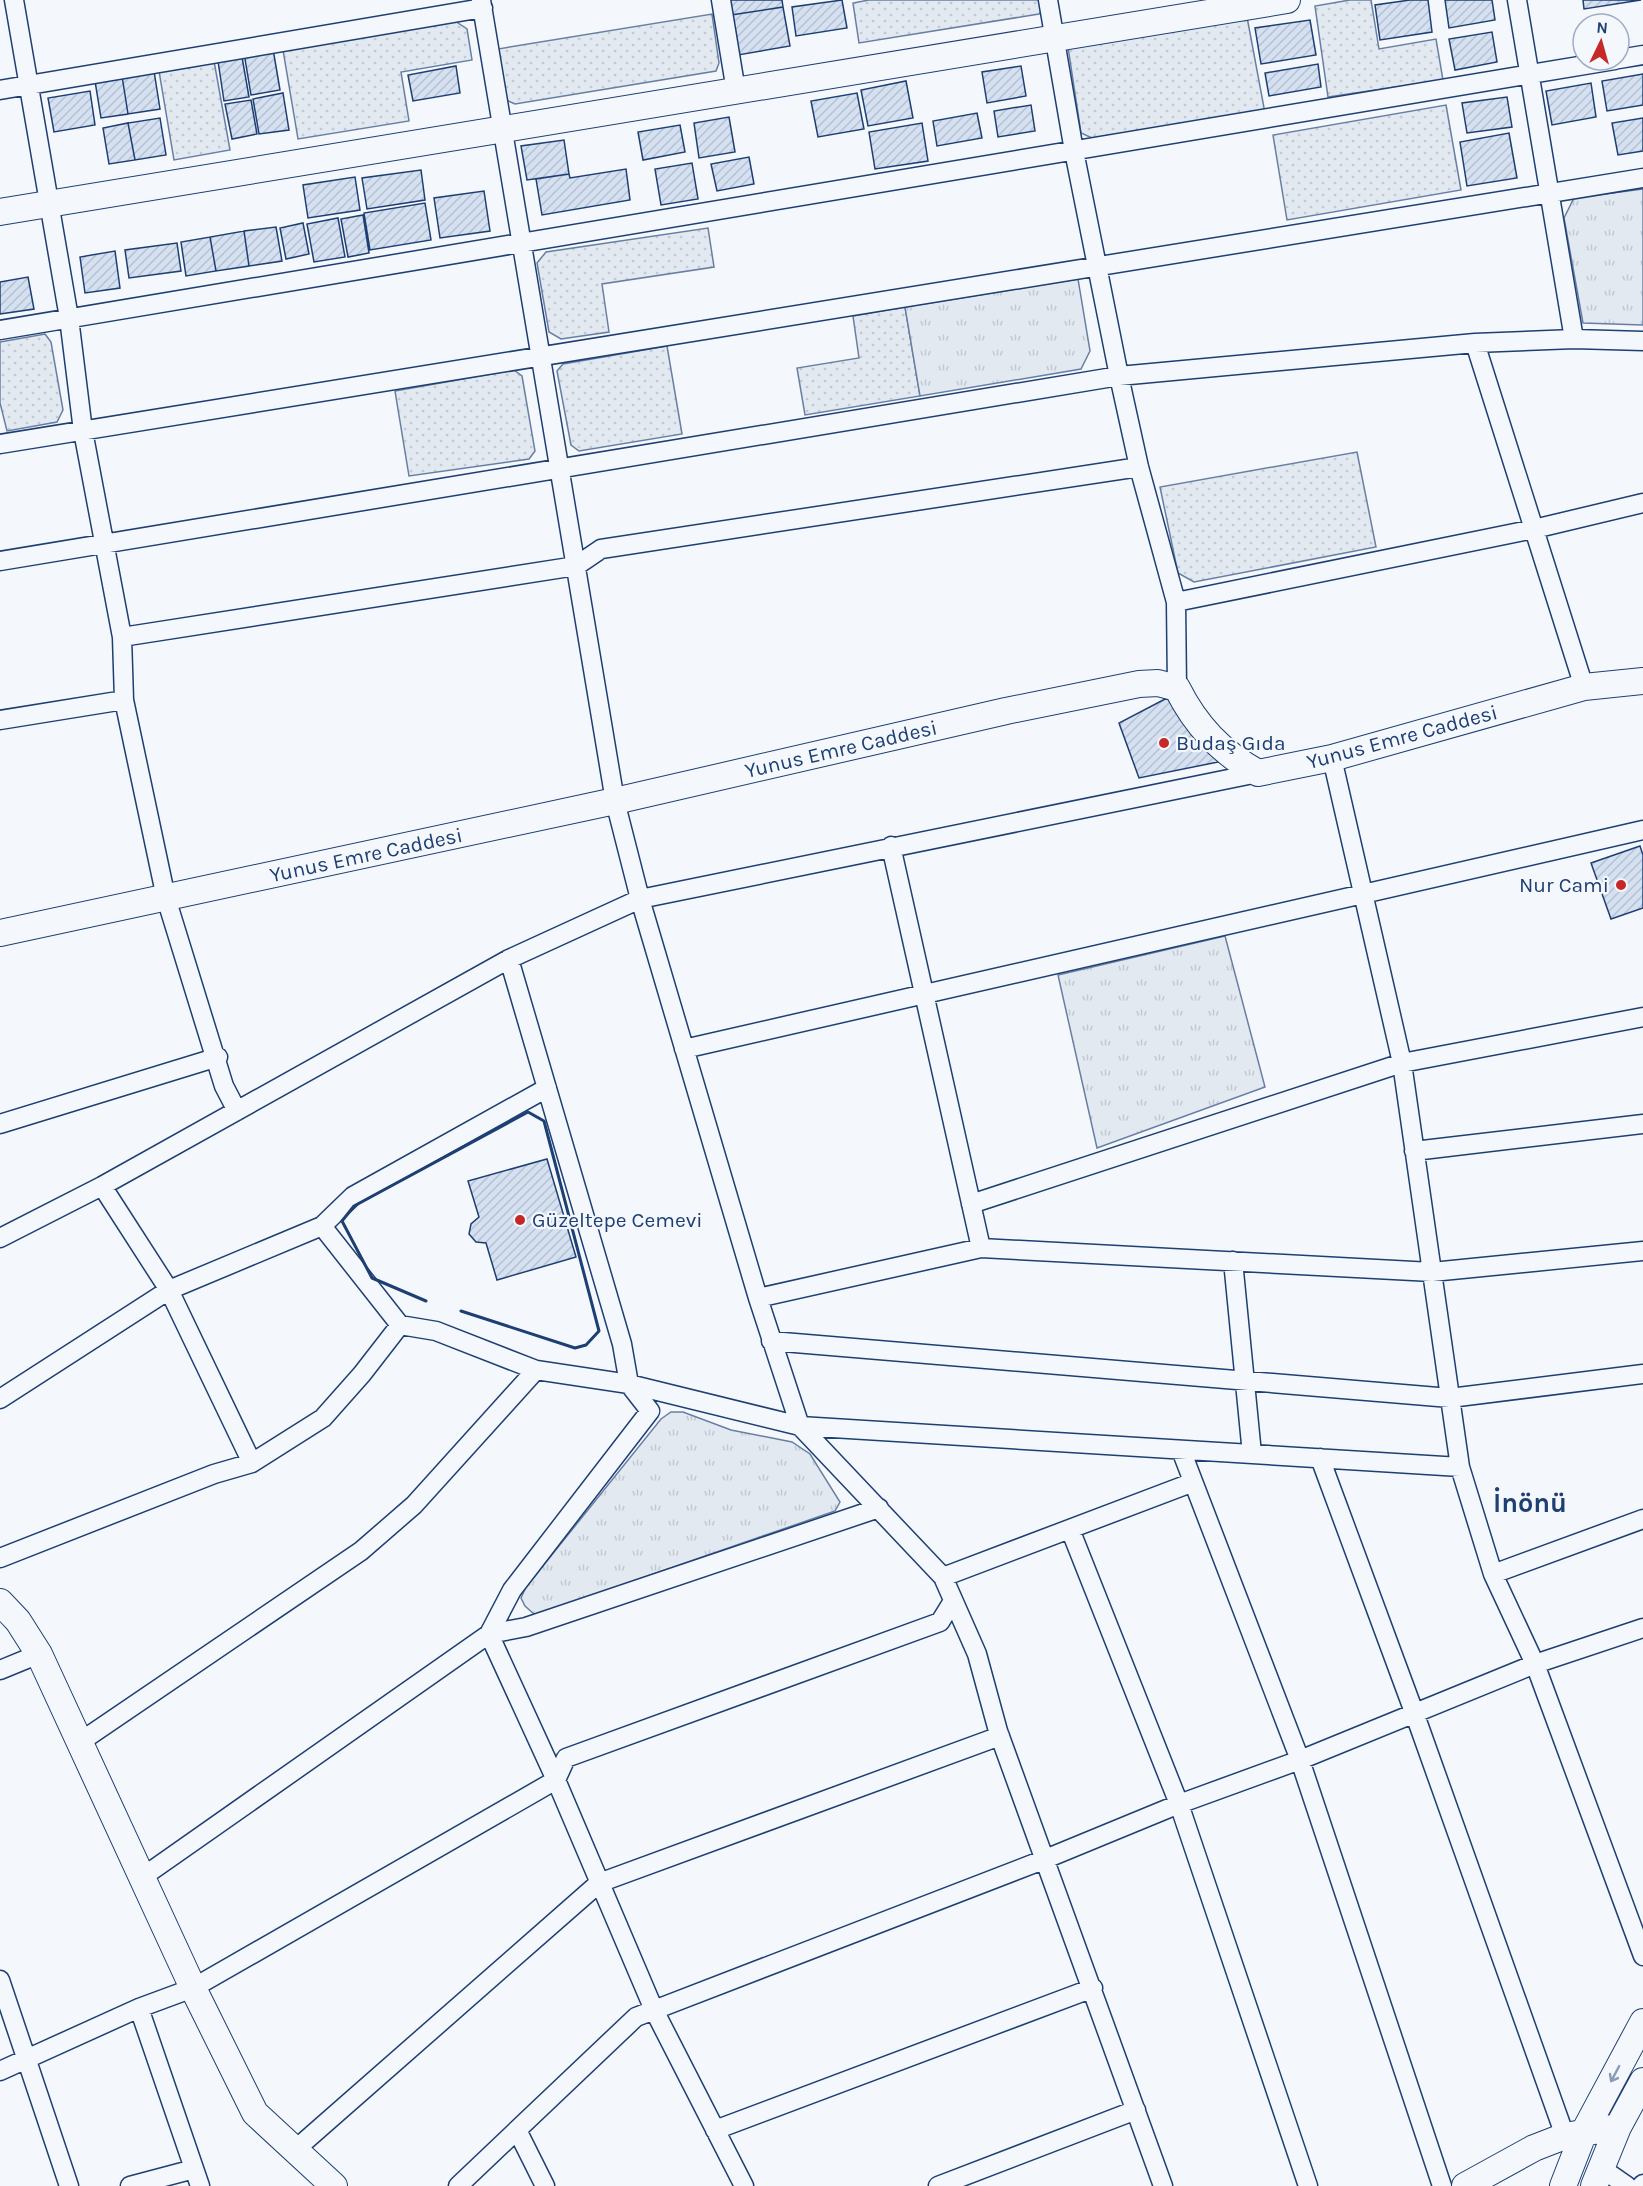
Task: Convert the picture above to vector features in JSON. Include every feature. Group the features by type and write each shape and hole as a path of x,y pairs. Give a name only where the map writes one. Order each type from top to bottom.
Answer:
{"street":[{"path":"14,0 69,318 83,431 106,542 122,637 124,700 166,898 218,1057 224,1086 237,1111"},
{"path":"721,0 736,91"},
{"path":"1048,0 1074,151 1119,376 1139,467 1176,602 1176,688 1199,725 1216,743 1234,759 1258,772"},
{"path":"0,212 1287,0"},
{"path":"1517,0 1574,339"},
{"path":"0,90 482,4 615,801 640,899 771,1341 800,1426 943,1577 977,1654 1000,1736 1043,1860 1093,1988 1163,2186"},
{"path":"0,330 1571,67"},
{"path":"0,444 1643,178"},
{"path":"0,561 1119,376 1475,343 1574,339 1643,341"},
{"path":"1475,343 1584,687"},
{"path":"122,637 576,566 601,549 1139,467"},
{"path":"1176,602 1534,529 1643,503"},
{"name":"Yunus Emre Caddesi","path":"0,933 615,801 1128,686 1158,683 1176,688"},
{"name":"Yunus Emre Caddesi","path":"1258,772 1332,758 1584,687 1642,683"},
{"path":"0,720 124,700"},
{"path":"1332,758 1402,1063 1460,1467 1493,1574 1535,1664 1643,1956"},
{"path":"0,1238 102,1186 509,959 640,899 1258,772"},
{"path":"684,1049 1643,830"},
{"path":"891,846 981,1248"},
{"path":"489,1634 512,1590 650,1411 629,1384 622,1344 509,959"},
{"path":"971,1204 1402,1063 1643,1017"},
{"path":"0,1124 218,1057"},
{"path":"0,1399 169,1290 322,1226 353,1196 547,1088"},
{"path":"1414,1151 1643,1124"},
{"path":"102,1186 169,1290 252,1463"},
{"path":"322,1226 400,1325 436,1331 536,1370 629,1384 800,1426 1460,1467"},
{"path":"758,1298 981,1248 1432,1272 1643,1251"},
{"path":"1233,1261 1252,1454"},
{"path":"0,1558 214,1474 252,1463 322,1418 362,1374 400,1325"},
{"path":"771,1341 1450,1398 1643,1374"},
{"path":"80,1742 361,1551 414,1505 536,1370"},
{"path":"1181,1450 1191,1483 1300,1760 1442,2186"},
{"path":"1320,1458 1574,2134"},
{"path":"943,1577 1191,1483"},
{"path":"144,1876 489,1634 526,1627 879,1508"},
{"path":"1493,1574 1643,1520"},
{"path":"1070,1529 1179,1804 1308,2186"},
{"path":"0,2071 139,2008 193,1988 556,1780 566,1758 940,1622 953,1601"},
{"path":"0,1602 18,1621 39,1654 144,1876 193,1988 255,2113 334,2186"},
{"path":"458,2186 636,2017 1043,1860 1179,1804 1300,1760 1535,1664 1643,1628"},
{"path":"489,1634 556,1780 654,2010 744,2186"},
{"path":"0,1670 39,1654"},
{"path":"296,2149 598,1883 1000,1736"},
{"path":"0,1980 69,2186"},
{"path":"715,2130 1093,1988"},
{"path":"130,2186 197,2178 139,2008"},
{"path":"1563,2186 1574,2134 1643,2022"},
{"path":"1627,2186 1597,2177 1618,2127 1643,2081"},
{"path":"938,2186 1136,2110"},
{"path":"1464,2186 1534,2148 1574,2134 1618,2127"},
{"path":"517,2130 545,2186"}],"green space":[{"path":"869,0 1043,0 1044,8 1039,14 859,43 853,3"},
{"path":"1350,0 1371,0 1379,49 1436,39 1443,80 1328,97 1315,6"},
{"path":"712,14 719,63 716,71 515,104 506,100 498,49"},
{"path":"1247,17 1265,113 1092,138 1081,133 1068,47"},
{"path":"455,21 467,29 472,60 401,72 409,121 298,139 283,50"},
{"path":"214,61 230,150 174,160 159,71"},
{"path":"1446,105 1461,190 1287,220 1273,135"},
{"path":"1643,189 1643,325 1583,323 1564,218 1574,198"},
{"path":"708,228 714,267 602,284 609,332 561,339 549,332 537,263 546,252"},
{"path":"1078,279 1090,351 1081,369 920,396 905,307"},
{"path":"905,307 920,396 805,415 797,368 859,358 853,316"},
{"path":"45,334 51,342 63,410 57,422 7,431 0,403 0,342"},
{"path":"667,346 682,434 579,451 571,445 557,371 563,364"},
{"path":"514,370 522,376 535,451 529,459 409,476 395,391"},
{"path":"1357,452 1376,547 1194,582 1178,573 1160,487"},
{"path":"1225,936 1265,1087 1097,1148 1058,975"},
{"path":"671,1412 683,1412 731,1430 792,1442 810,1454 840,1502 835,1511 535,1615 525,1606 521,1598 526,1587 661,1419"}],"building":[{"path":"729,0 782,0 783,7 731,15"},
{"path":"842,0 847,28 796,36 792,7"},
{"path":"1428,0 1432,32 1380,40 1375,5"},
{"path":"1445,0 1492,0 1495,20 1449,28"},
{"path":"1583,0 1641,0 1584,9"},
{"path":"783,7 790,46 738,55 731,15"},
{"path":"1310,20 1316,55 1261,64 1255,28"},
{"path":"1492,32 1497,62 1455,70 1449,39"},
{"path":"273,49 280,90 251,95 244,53"},
{"path":"242,57 249,97 224,101 218,61"},
{"path":"1318,64 1321,87 1269,96 1265,73"},
{"path":"456,66 460,93 413,101 408,75"},
{"path":"1021,66 1026,96 987,103 982,72"},
{"path":"154,71 160,109 128,114 122,76"},
{"path":"1643,74 1643,105 1607,111 1602,81"},
{"path":"122,76 128,114 101,118 95,81"},
{"path":"906,81 913,118 868,126 861,90"},
{"path":"1591,83 1596,117 1552,125 1546,91"},
{"path":"90,91 95,125 54,132 48,98"},
{"path":"283,93 289,130 259,134 253,99"},
{"path":"857,93 864,129 818,137 811,101"},
{"path":"1507,97 1512,127 1467,133 1462,103"},
{"path":"251,100 257,134 232,139 225,104"},
{"path":"1031,105 1035,131 998,137 994,111"},
{"path":"977,113 982,138 937,146 933,121"},
{"path":"729,117 735,152 699,158 694,123"},
{"path":"160,118 166,155 135,160 128,123"},
{"path":"1643,118 1643,151 1618,155 1612,123"},
{"path":"128,123 135,160 109,164 103,128"},
{"path":"922,123 928,161 875,169 869,132"},
{"path":"680,125 685,152 643,160 638,132"},
{"path":"1509,133 1517,178 1467,186 1460,142"},
{"path":"564,140 569,174 527,180 521,146"},
{"path":"749,157 754,184 717,191 711,164"},
{"path":"692,163 698,199 661,205 655,169"},
{"path":"626,169 630,200 542,215 536,179 569,174 570,178"},
{"path":"421,170 425,200 367,209 362,178"},
{"path":"355,177 360,210 308,218 303,185"},
{"path":"484,191 490,231 440,238 434,198"},
{"path":"425,203 431,240 370,250 364,213"},
{"path":"363,215 369,253 348,257 341,219"},
{"path":"338,218 345,257 314,262 307,224"},
{"path":"303,223 309,254 286,259 280,228"},
{"path":"276,227 282,261 249,266 244,231"},
{"path":"244,231 249,266 216,271 210,237"},
{"path":"210,237 216,271 186,276 181,242"},
{"path":"177,243 181,271 129,278 125,250"},
{"path":"115,251 120,288 85,293 80,257"},
{"path":"28,277 34,309 0,314 0,282"},
{"name":"Budaş Gıda","path":"1167,698 1218,762 1139,778 1119,723"},
{"name":"Nur Cami","path":"1640,846 1643,855 1643,908 1611,919 1591,863"},
{"name":"Güzeltepe Cemevi","path":"547,1159 576,1257 497,1280 486,1243 476,1242 469,1234 471,1224 479,1217 468,1181"}],"wall":[{"path":"426,1301 372,1278 342,1221 354,1206 528,1112 544,1121 599,1331 586,1345 575,1348 461,1311"}],"place":[{"name":"Budaş Gıda","path":"1164,743"},
{"name":"Nur Cami","path":"1621,885"},
{"name":"Güzeltepe Cemevi","path":"520,1220"}],"district":[{"name":"İnönü","path":"1530,1503"}]}
